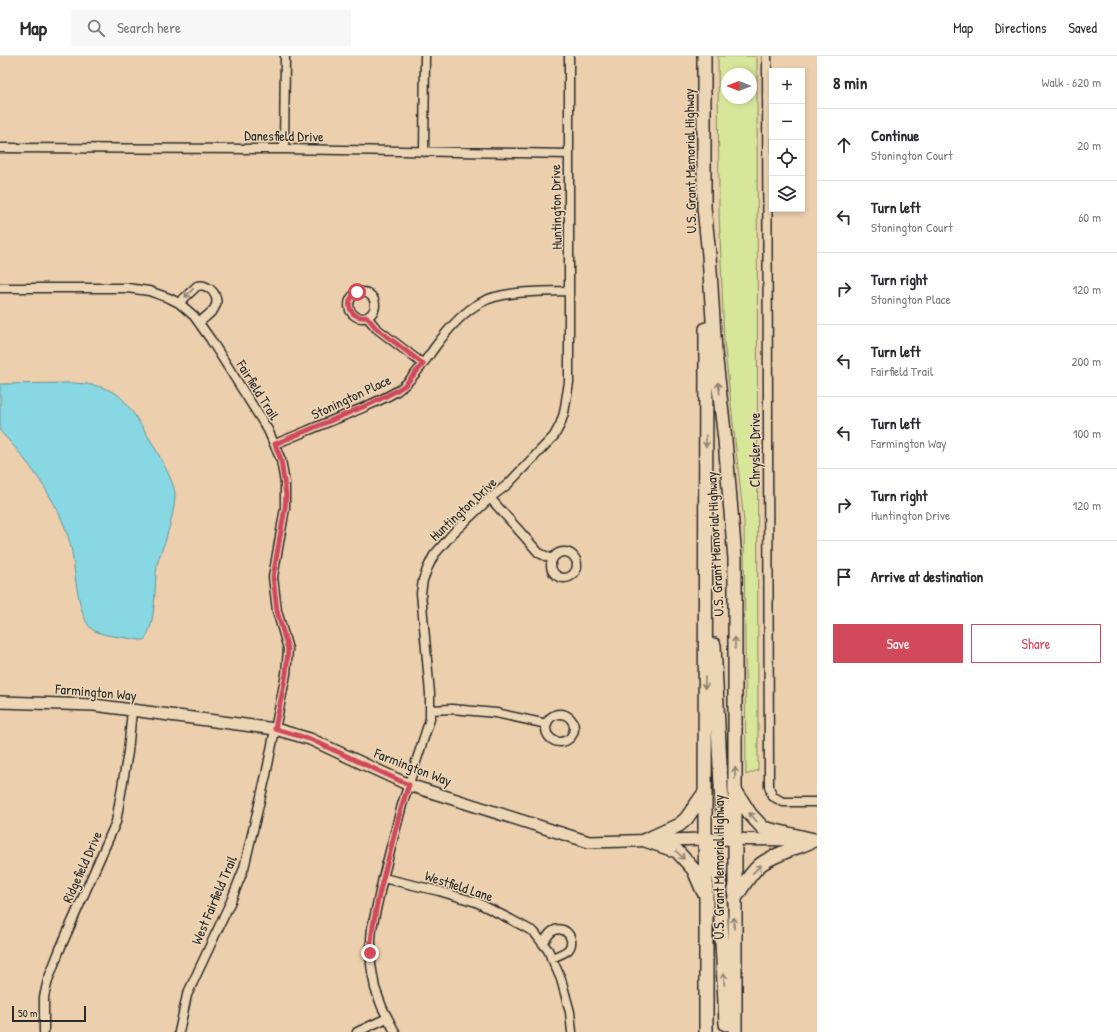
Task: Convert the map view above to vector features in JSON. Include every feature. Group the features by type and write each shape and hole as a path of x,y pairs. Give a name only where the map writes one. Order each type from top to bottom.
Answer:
{"main road":[{"name":"U.S. Grant Memorial Highway","path":"704,56 706,402 706,1032"},
{"name":"U.S. Grant Memorial Highway","path":"704,207 709,255 715,352 725,440 735,559 735,1032"},
{"path":"706,600 714,643 722,805 728,828 734,840"},
{"path":"735,790 750,814 763,828 815,840"},
{"path":"646,840 679,825 686,819 705,792"},
{"path":"705,839 712,850 719,878 727,1032"},
{"path":"646,840 677,851 694,870 706,897"},
{"path":"734,900 750,875 761,864 815,840"}],"street":[{"path":"284,149 285,56"},
{"path":"424,152 425,56"},
{"name":"Huntington Drive","path":"395,1032 387,1018 375,988 370,953 372,928 383,878 402,805 430,719 431,710 421,593 423,580 434,555 454,532 490,498 507,485 554,436 564,413 569,382 568,56"},
{"name":"Chrysler Drive","path":"767,56 769,786 772,796 783,802 817,802"},
{"name":"Danesfield Drive","path":"0,148 284,149 568,154"},
{"path":"179,303 197,286 204,285 209,287 214,294 216,304 200,322"},
{"name":"Fairfield Trail","path":"0,288 133,289 149,291 179,303 200,322 268,430 281,460 286,495 273,577 277,611 288,649 286,674 275,729"},
{"name":"Stonington Place","path":"275,444 370,404 405,385 464,314 481,302 508,294 569,291"},
{"path":"367,317 376,328 423,364"},
{"path":"490,498 539,552 552,559"},
{"name":"Farmington Way","path":"0,702 94,705 275,729 310,739 409,785 589,842 705,839 815,840"},
{"path":"431,710 452,709 496,713 547,724"},
{"name":"Ridgefield Drive","path":"44,1032 44,997 48,980 60,949 116,822 127,760 132,710"},
{"name":"West Fairfield Trail","path":"180,1032 187,995 231,901 244,868 266,775 275,729"},
{"name":"Westfield Lane","path":"383,878 440,891 476,902 534,932 543,943 561,979 570,1012 572,1032"},
{"path":"543,943 553,931 559,929 566,931 570,936 572,942 569,948 551,958"},
{"path":"357,1032 387,1018"}],"green space":[{"path":"718,56 757,56 758,770 746,775 744,522 724,341 719,208"}],"water":[{"path":"68,383 94,385 118,395 142,426 168,473 173,486 175,500 173,512 157,565 153,614 148,633 144,640 103,634 93,630 88,625 78,594 72,552 62,519 54,503 34,472 0,431 0,384"}],"route":[{"path":"357,292 351,298 350,302 351,311 354,315 362,318 367,317 376,328 423,364 405,385 396,391 370,404 275,444 281,460 286,495 273,577 277,611 288,649 286,674 275,729 310,739 409,785 402,805 383,878 372,928 370,953"}]}
